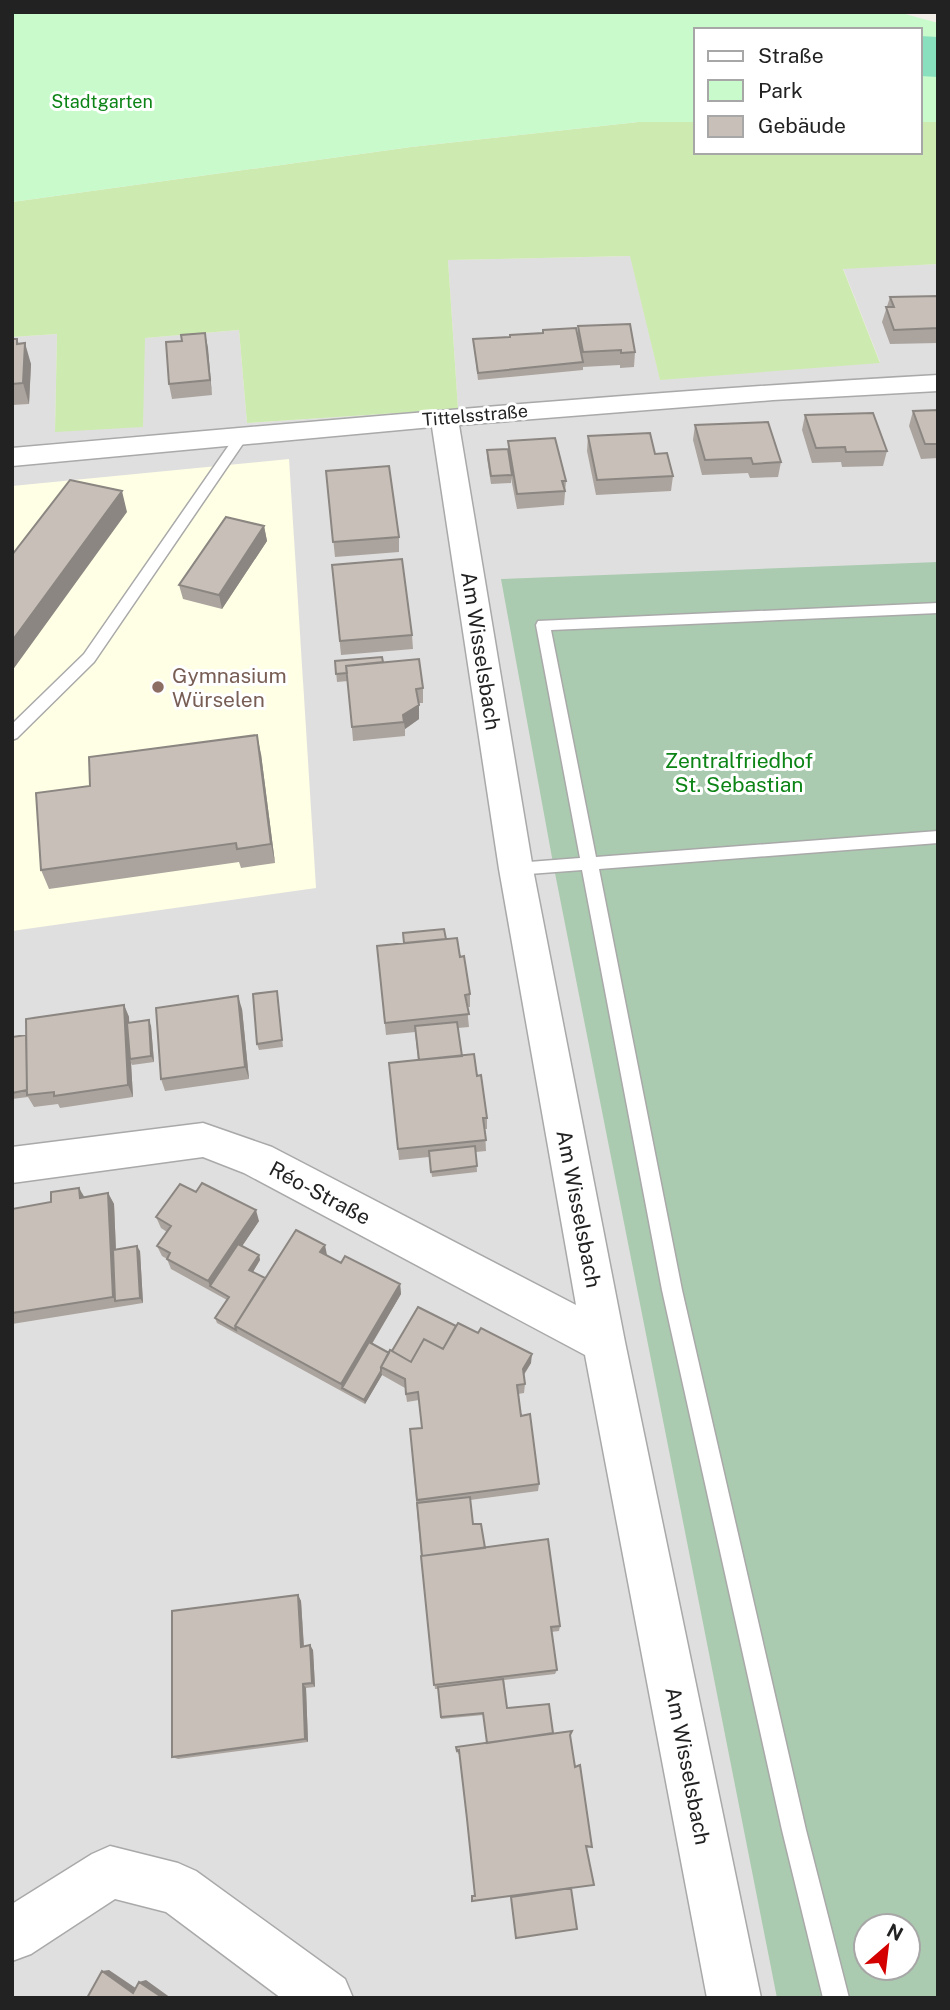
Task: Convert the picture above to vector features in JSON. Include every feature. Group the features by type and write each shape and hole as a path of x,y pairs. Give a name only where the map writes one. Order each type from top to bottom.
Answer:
{"street":[{"name":"Tittelsstraße","path":"12,457 444,418 773,392 938,383"},
{"name":"Am Wisselsbach","path":"444,418 516,869 604,1342 734,1998"},
{"name":"Réo-Straße","path":"12,1165 203,1140 258,1160 604,1342"},
{"path":"12,1935 110,1872 178,1889 326,1998"}],"lane":[{"path":"12,734 89,658 243,435"},
{"path":"835,1998 672,1290 543,625 938,608"},
{"path":"516,869 938,836"}],"shaded area":[{"path":"631,256 660,379 880,362 843,268 938,264 938,1998 12,1998 12,337 57,334 55,431 144,338 239,330 247,423 458,409 448,260"},
{"name":"Gymnasium Würselen","path":"289,459 316,888 12,931 12,486"}],"green space":[{"name":"Stadtgarten","path":"12,12 898,12 938,23 938,122 922,122 922,28 694,28 694,122 638,122 411,147 12,202"},
{"path":"922,36 938,37 938,77 922,76"},
{"path":"638,122 694,122 694,154 922,154 922,122 938,122 938,264 843,269 880,363 660,380 630,256 448,260 458,409 247,423 239,330 145,338 143,427 55,432 57,334 12,337 12,202 411,147"},
{"name":"Zentralfriedhof St. Sebastian","path":"938,562 938,1998 777,1998 553,863 501,579"}],"building":[{"path":"938,296 938,328 894,330 886,307 894,307 890,297"},
{"path":"630,324 635,352 583,352 578,326"},
{"path":"576,328 583,362 478,373 473,339"},
{"path":"205,333 210,380 169,384 166,342 182,341 181,335"},
{"path":"12,339 17,339 17,344 25,343 23,383 12,384"},
{"path":"938,410 938,444 925,444 913,411"},
{"path":"873,413 887,451 846,452 845,447 816,448 805,415"},
{"path":"768,422 781,462 753,464 751,458 705,460 695,425"},
{"path":"650,433 655,454 667,453 673,476 597,480 588,436"},
{"path":"555,438 566,481 562,481 565,491 517,494 508,441"},
{"path":"508,449 512,475 491,476 487,450"},
{"path":"389,466 399,537 333,542 326,471"},
{"path":"70,480 122,491 12,641 12,555"},
{"path":"226,517 264,526 219,595 179,585"},
{"path":"402,559 412,635 340,641 332,565"},
{"path":"382,657 383,662 346,666 347,673 336,674 335,661"},
{"path":"419,659 423,688 416,689 419,705 403,715 404,722 352,727 346,666"},
{"path":"257,735 271,844 237,849 236,843 41,870 36,793 90,786 89,757"},
{"path":"444,929 446,939 404,943 403,933"},
{"path":"457,938 460,957 464,956 470,994 465,995 469,1014 385,1023 377,946"},
{"path":"277,991 282,1040 257,1044 253,994"},
{"path":"238,996 245,1067 161,1079 156,1008"},
{"path":"124,1005 128,1085 54,1096 54,1092 27,1095 26,1019"},
{"path":"149,1020 151,1056 130,1059 127,1023"},
{"path":"457,1022 462,1056 419,1060 415,1026"},
{"path":"26,1035 27,1090 12,1093 12,1037"},
{"path":"474,1054 477,1076 481,1075 487,1118 483,1118 486,1140 398,1149 389,1063"},
{"path":"475,1146 477,1166 431,1172 429,1151"},
{"path":"202,1183 256,1210 208,1281 167,1259 170,1253 157,1246 171,1226 156,1217 180,1184 196,1192"},
{"path":"79,1188 80,1198 108,1193 113,1297 12,1313 12,1209 51,1202 51,1192"},
{"path":"296,1230 325,1245 320,1252 341,1263 345,1256 400,1284 341,1384 235,1326"},
{"path":"238,1244 259,1255 249,1270 265,1278 235,1326 236,1330 215,1318 229,1297 210,1286"},
{"path":"137,1246 140,1298 115,1301 113,1250"},
{"path":"418,1307 456,1326 443,1349 424,1339 411,1362 392,1351"},
{"path":"458,1323 478,1333 481,1328 532,1354 523,1369 525,1384 517,1385 521,1416 530,1414 539,1484 417,1500 410,1429 422,1428 418,1392 406,1394 405,1379 381,1367 390,1350 411,1362 424,1339 443,1349"},
{"path":"369,1342 389,1353 364,1400 342,1388"},
{"path":"470,1497 473,1524 481,1524 485,1548 422,1556 417,1503"},
{"path":"548,1539 560,1626 551,1627 557,1670 434,1685 421,1556"},
{"path":"298,1595 301,1647 310,1645 312,1683 303,1684 305,1739 172,1757 172,1611"},
{"path":"503,1679 507,1708 549,1704 553,1733 487,1743 483,1713 441,1717 438,1687"},
{"path":"572,1731 570,1735 575,1767 580,1765 592,1847 586,1846 594,1885 472,1901 472,1896 475,1896 459,1750 457,1751 456,1747"},
{"path":"571,1888 577,1929 516,1938 511,1897"},
{"path":"102,1971 133,1993 139,1982 163,1998 87,1998"}],"place":[{"name":"Gymnasium Würselen","path":"158,687"}]}
